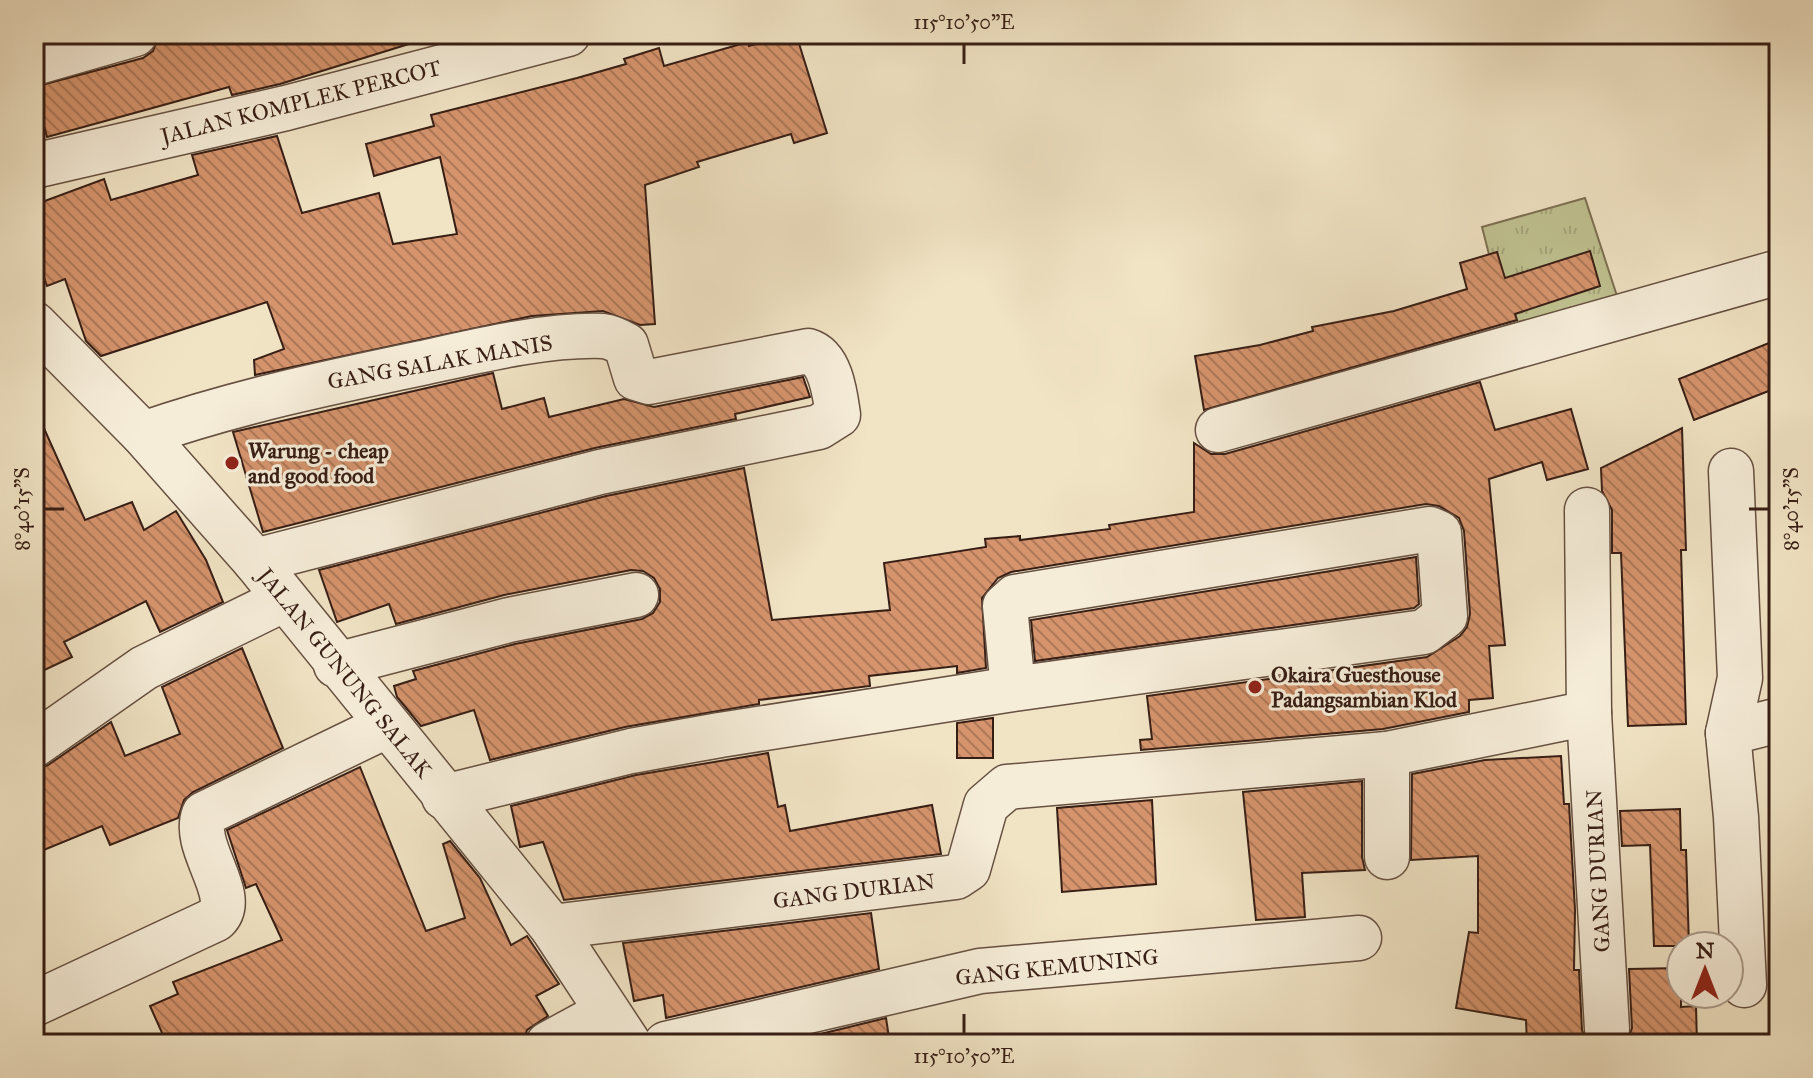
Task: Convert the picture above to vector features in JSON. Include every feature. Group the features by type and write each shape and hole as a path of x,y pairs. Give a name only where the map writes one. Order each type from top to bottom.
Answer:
{"street":[{"path":"34,63 135,34"},
{"name":"JALAN KOMPLEK PERCOT","path":"34,166 286,108 568,34"},
{"path":"1218,430 1779,272"},
{"name":"GANG SALAK MANIS","path":"143,434 256,398 475,351 576,337 607,336 626,345 636,378 649,382 808,351 822,358 838,415 819,427 600,472 255,561"},
{"name":"JALAN GUNUNG SALAK","path":"41,343 143,434 255,561 336,665 552,927 617,1028"},
{"path":"1731,471 1740,678 1728,733 1741,930"},
{"name":"GANG DURIAN","path":"1587,510 1589,713 1607,1029"},
{"path":"444,797 631,751 1013,689 1424,632 1445,616 1447,603 1439,533 1430,529 1015,597 1005,606 1013,689"},
{"path":"336,665 509,620 636,595"},
{"path":"34,745 144,668 285,599"},
{"name":"GANG DURIAN","path":"552,927 956,877 968,869 986,805 1007,787 1387,754 1589,713"},
{"path":"1728,733 1779,720"},
{"path":"34,1004 216,919 223,911 224,899 201,837 204,814 386,726"},
{"path":"1387,754 1387,857"},
{"name":"GANG KEMUNING","path":"666,1044 980,971 1359,938"},
{"path":"548,1044 617,1028"}],"green space":[{"path":"1585,198 1618,299 1508,329 1482,227"}],"building":[{"path":"159,34 410,34 412,43 280,84 232,95 229,87 47,137 34,87 143,58 153,51"},
{"path":"796,34 827,133 794,143 791,134 697,162 699,167 645,185 655,324 640,325 603,311 532,316 255,375 254,360 284,349 267,302 101,356 86,341 65,279 47,286 34,250 34,205 104,179 111,200 198,175 192,155 277,136 302,213 379,193 393,244 457,234 440,157 374,176 366,144 434,126 431,115 626,64 624,59 659,48 664,66"},
{"path":"1590,251 1600,286 1515,314 1517,320 1204,410 1195,356 1260,345 1313,331 1312,327 1394,311 1467,289 1460,263 1497,252 1505,278"},
{"path":"1779,339 1779,387 1694,420 1679,379"},
{"path":"493,373 502,409 544,398 549,417 624,399 654,407 803,377 810,397 735,414 736,419 595,448 263,532 233,432"},
{"path":"1480,382 1495,430 1571,409 1588,469 1547,480 1542,462 1489,479 1505,645 1489,646 1493,698 1469,700 1469,712 1383,729 1141,750 1140,740 1152,739 1147,696 1427,657 1460,636 1467,627 1470,614 1464,531 1459,518 1439,506 1426,504 1011,572 998,578 982,598 986,668 957,673 957,666 869,676 870,686 759,700 759,704 625,727 490,760 474,710 421,726 397,697 394,686 416,679 413,671 515,644 642,619 653,613 660,602 660,589 654,578 643,571 631,570 504,595 396,624 389,604 337,622 319,570 606,496 744,468 772,620 890,610 884,563 986,547 985,539 1020,536 1020,540 1110,529 1109,525 1194,512 1194,443 1211,454 1225,454"},
{"path":"34,406 85,520 132,502 144,530 176,511 206,560 223,602 160,632 146,601 64,642 72,657 34,675"},
{"path":"1682,428 1686,550 1681,550 1686,724 1628,726 1621,553 1612,553 1612,510 1602,491 1601,468"},
{"path":"1416,557 1419,604 1414,608 1035,661 1031,620"},
{"path":"242,648 283,748 193,792 184,800 178,818 110,845 102,826 34,854 34,770 48,765 111,722 125,756 180,734 162,687"},
{"path":"993,718 993,758 957,758 957,723"},
{"path":"768,753 778,807 785,805 790,831 932,805 941,854 564,900 543,842 520,847 511,806 636,775"},
{"path":"1561,756 1564,804 1569,804 1575,910 1574,970 1579,970 1582,1030 1587,1044 1527,1044 1526,1020 1456,1008 1469,932 1478,933 1478,856 1411,860 1412,774 1485,760"},
{"path":"360,767 426,931 465,918 443,844 450,841 480,878 511,945 527,936 559,984 536,996 548,1016 527,1030 523,1044 167,1044 150,1006 178,994 173,982 282,940 256,884 246,888 227,830"},
{"path":"1362,781 1362,857 1365,870 1302,873 1305,917 1256,920 1243,792"},
{"path":"1152,800 1156,884 1062,892 1057,808"},
{"path":"1680,809 1681,850 1686,850 1688,930 1665,930 1665,946 1654,946 1650,845 1622,846 1620,811"},
{"path":"871,913 879,969 666,1018 663,995 634,1001 623,943"},
{"path":"1665,968 1665,1010 1696,1010 1697,1044 1626,1044 1632,1028 1629,969"},
{"path":"886,1018 890,1044 810,1044 808,1037"}],"place":[{"name":"Warung - cheap and good food","path":"232,463"},
{"name":"Okaira Guesthouse Padangsambian Klod","path":"1255,687"}]}
